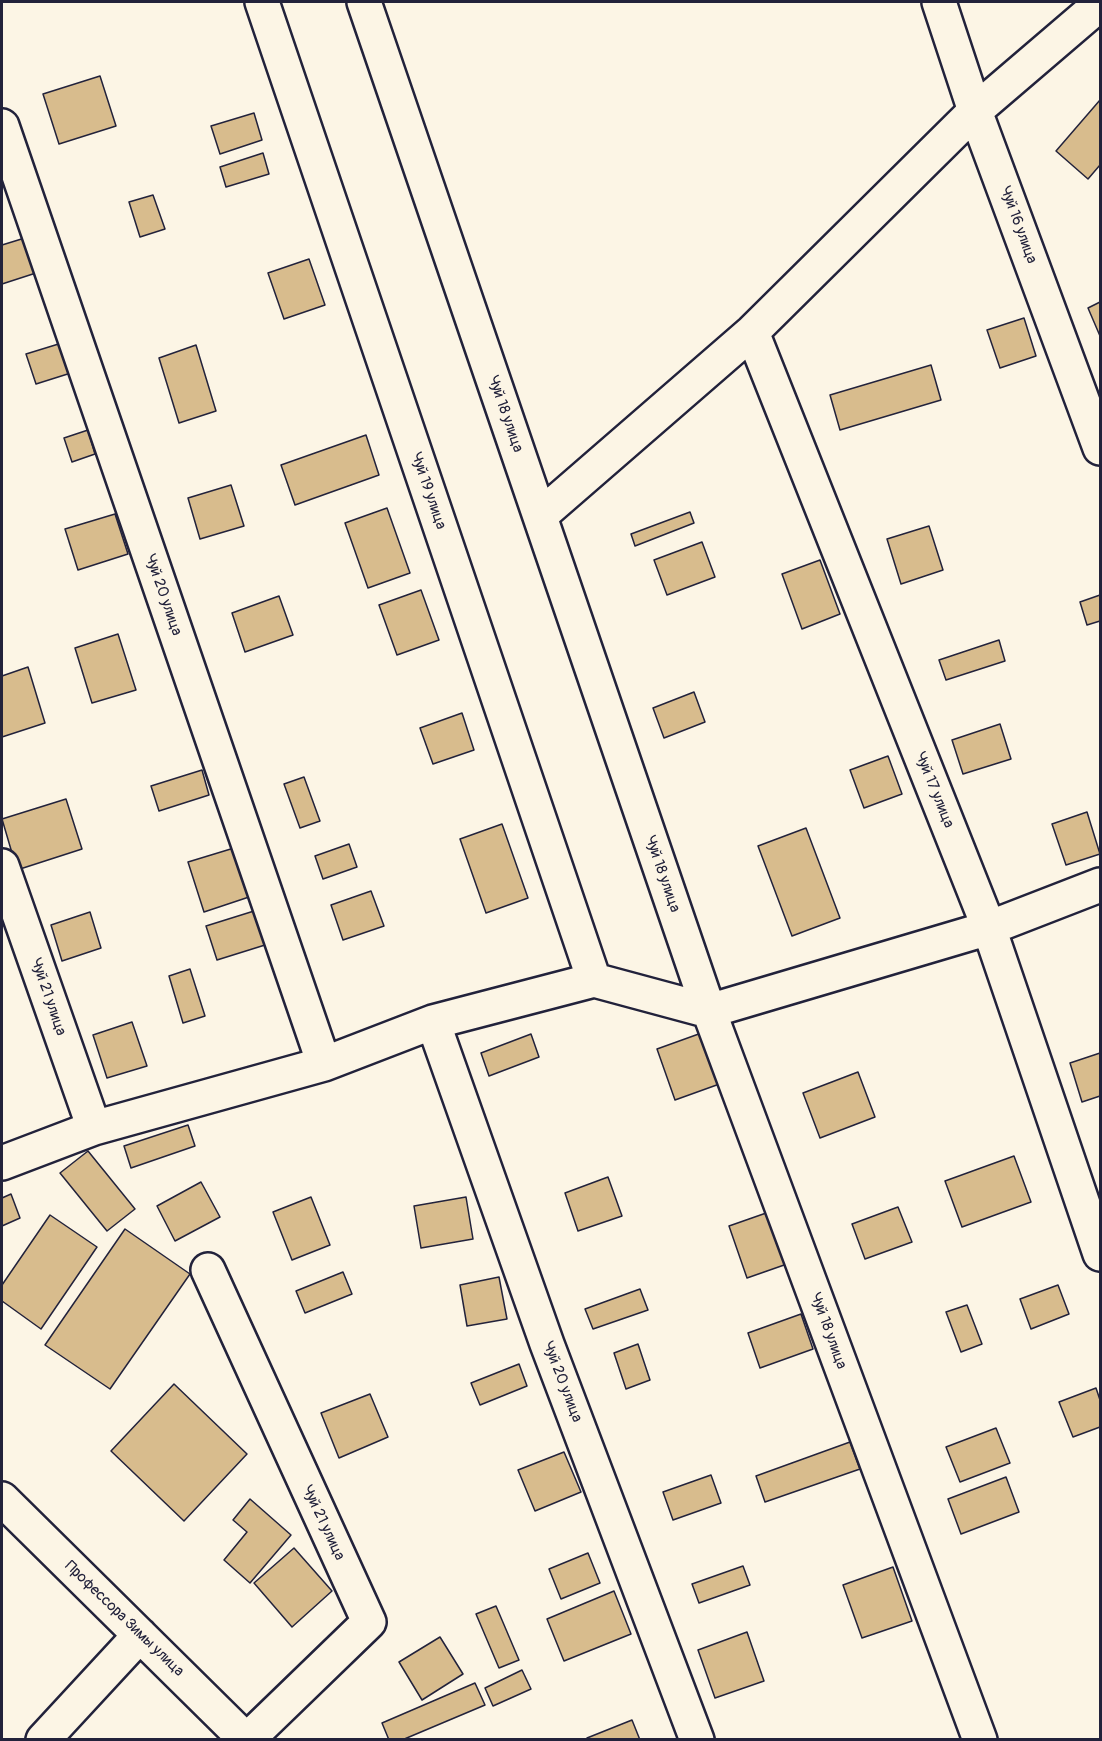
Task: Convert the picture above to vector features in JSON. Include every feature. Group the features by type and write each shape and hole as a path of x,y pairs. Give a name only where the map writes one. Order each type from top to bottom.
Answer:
{"street":[{"name":"Чуй 19 улица","path":"262,2 594,980"},
{"name":"Чуй 18 улица","path":"364,2 709,1011 980,1740"},
{"name":"Чуй 16 улица","path":"939,2 975,111 1101,448"},
{"path":"540,516 752,332 975,111 1101,4"},
{"name":"Чуй 20 улица","path":"2,126 324,1064"},
{"name":"Чуй 17 улица","path":"752,332 988,928 1101,1254"},
{"name":"Чуй 21 улица","path":"2,866 94,1128"},
{"path":"2,1163 94,1128 324,1064 433,1022 594,980 709,1011 988,928 1101,885"},
{"name":"Чуй 20 улица","path":"433,1022 547,1344 697,1740"},
{"name":"Чуй 21 улица","path":"208,1270 369,1622 246,1740"},
{"name":"Профессора Зимы улица","path":"2,1499 246,1740"},
{"path":"43,1740 140,1635"}],"building":[{"path":"100,76 116,126 59,144 43,94"},
{"path":"1100,100 1100,165 1088,179 1056,151"},
{"path":"254,113 262,140 220,154 211,126"},
{"path":"263,153 269,174 226,187 220,167"},
{"path":"153,195 165,229 140,237 129,202"},
{"path":"28,237 39,272 2,284 2,245"},
{"path":"309,259 325,305 284,319 268,273"},
{"path":"1100,302 1100,336 1088,308"},
{"path":"1024,318 1036,356 1000,368 987,330"},
{"path":"65,342 74,372 36,384 26,354"},
{"path":"196,345 216,411 179,423 159,358"},
{"path":"931,365 941,400 840,430 830,395"},
{"path":"88,430 95,454 72,462 64,438"},
{"path":"366,435 379,475 295,505 281,465"},
{"path":"231,485 244,526 200,539 188,498"},
{"path":"387,508 410,573 368,588 345,523"},
{"path":"690,512 694,523 635,546 631,534"},
{"path":"115,514 128,554 78,570 65,529"},
{"path":"929,526 943,570 901,584 887,539"},
{"path":"702,542 715,577 667,595 654,560"},
{"path":"820,560 840,614 802,629 782,574"},
{"path":"421,590 439,640 397,655 379,605"},
{"path":"1100,595 1100,621 1087,625 1080,602"},
{"path":"279,596 293,635 245,652 232,613"},
{"path":"118,634 136,690 92,703 75,648"},
{"path":"999,640 1005,661 946,680 939,660"},
{"path":"28,667 45,723 2,737 2,676"},
{"path":"694,692 705,722 664,738 653,708"},
{"path":"462,713 474,750 433,764 420,728"},
{"path":"1000,724 1011,759 963,774 952,740"},
{"path":"888,756 902,794 864,808 850,770"},
{"path":"202,770 209,795 159,811 151,786"},
{"path":"304,777 320,821 300,828 284,784"},
{"path":"66,799 82,849 17,870 2,819"},
{"path":"1087,812 1100,854 1066,865 1052,824"},
{"path":"502,824 528,898 486,913 460,839"},
{"path":"806,828 840,918 792,936 758,846"},
{"path":"349,844 357,867 323,879 315,856"},
{"path":"234,848 249,897 204,912 188,862"},
{"path":"371,891 384,926 343,940 331,905"},
{"path":"254,911 265,945 217,960 206,926"},
{"path":"90,912 101,948 62,961 51,925"},
{"path":"190,969 205,1016 183,1023 169,976"},
{"path":"132,1022 147,1066 107,1078 93,1035"},
{"path":"707,1031 725,1082 675,1100 657,1049"},
{"path":"531,1034 539,1057 489,1076 481,1053"},
{"path":"1100,1053 1100,1096 1082,1102 1070,1063"},
{"path":"858,1072 875,1117 820,1138 803,1093"},
{"path":"188,1125 195,1146 131,1168 124,1146"},
{"path":"88,1151 135,1209 107,1231 60,1173"},
{"path":"1014,1156 1031,1202 962,1227 945,1181"},
{"path":"608,1177 622,1216 578,1231 565,1193"},
{"path":"201,1182 220,1217 175,1241 157,1206"},
{"path":"11,1194 20,1218 2,1226 2,1198"},
{"path":"311,1197 330,1245 292,1260 273,1212"},
{"path":"466,1197 473,1239 421,1248 414,1206"},
{"path":"898,1207 912,1242 865,1259 852,1224"},
{"path":"769,1212 787,1264 747,1278 729,1226"},
{"path":"50,1215 97,1247 41,1329 2,1301 2,1285"},
{"path":"125,1229 190,1274 110,1389 45,1345"},
{"path":"343,1272 352,1294 305,1313 296,1291"},
{"path":"499,1277 507,1319 467,1326 460,1285"},
{"path":"1058,1285 1069,1314 1031,1329 1020,1299"},
{"path":"640,1289 648,1310 593,1329 585,1309"},
{"path":"967,1305 982,1344 961,1352 946,1312"},
{"path":"801,1314 813,1349 760,1368 748,1333"},
{"path":"638,1344 650,1380 626,1389 614,1353"},
{"path":"519,1364 527,1386 480,1405 471,1383"},
{"path":"174,1384 247,1454 184,1521 111,1451"},
{"path":"1096,1388 1100,1400 1100,1427 1073,1437 1059,1402"},
{"path":"370,1394 388,1437 339,1458 321,1413"},
{"path":"996,1428 1010,1463 960,1482 946,1447"},
{"path":"850,1442 860,1469 765,1502 756,1476"},
{"path":"564,1452 581,1492 535,1511 518,1470"},
{"path":"711,1475 721,1503 673,1520 663,1492"},
{"path":"1006,1477 1019,1512 961,1534 948,1499"},
{"path":"250,1499 291,1535 250,1583 224,1560 247,1532 233,1520"},
{"path":"294,1548 332,1591 292,1627 254,1583"},
{"path":"588,1553 600,1583 561,1599 549,1569"},
{"path":"743,1566 750,1585 699,1603 692,1584"},
{"path":"893,1567 912,1621 862,1638 843,1585"},
{"path":"614,1591 631,1634 564,1661 547,1619"},
{"path":"496,1606 519,1660 499,1668 476,1614"},
{"path":"747,1632 764,1681 715,1698 698,1650"},
{"path":"440,1637 463,1674 422,1700 399,1662"},
{"path":"522,1670 531,1689 493,1706 485,1688"},
{"path":"475,1683 485,1705 402,1740 389,1740 382,1723"},
{"path":"632,1720 640,1740 588,1740 587,1738"}]}
